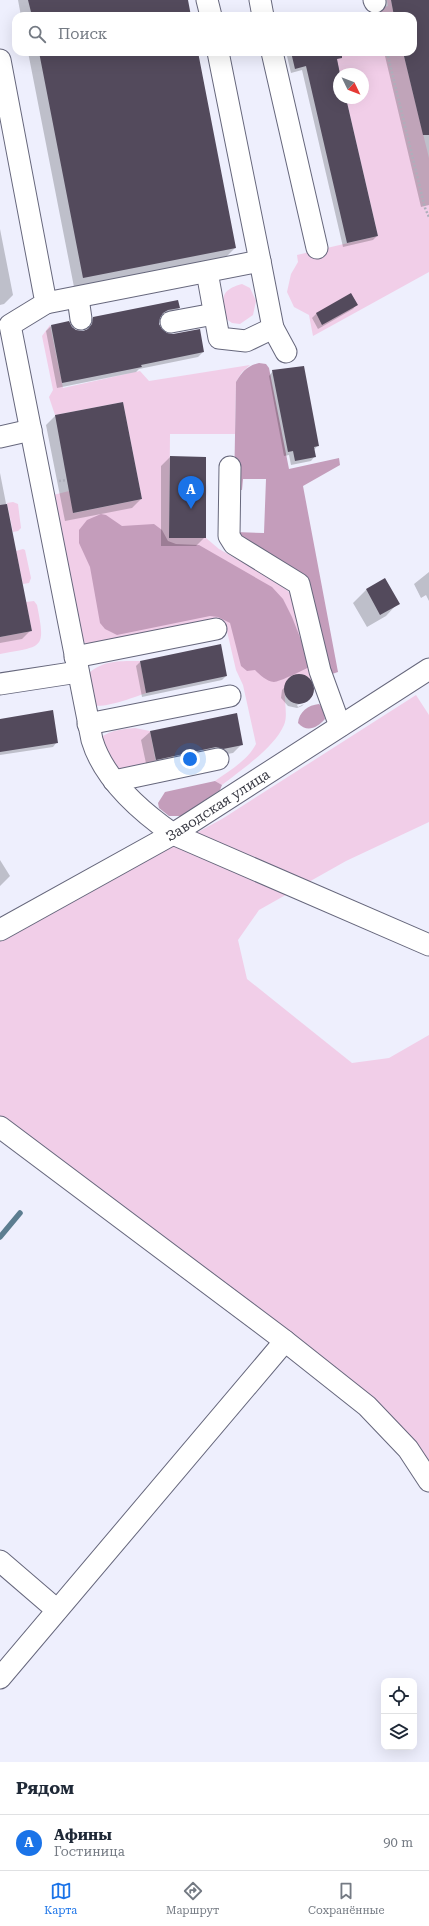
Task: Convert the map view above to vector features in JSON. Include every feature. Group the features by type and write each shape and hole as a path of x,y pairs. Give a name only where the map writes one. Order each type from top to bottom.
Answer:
{"street":[{"path":"208,0 210,12"},
{"path":"260,0 262,12"},
{"path":"219,56 273,328 286,352"},
{"path":"273,56 317,248"},
{"path":"0,60 46,303"},
{"path":"260,261 78,298 46,303 5,326 30,430 88,724 98,757 107,773 153,819 173,834 429,945"},
{"path":"207,272 219,338 246,341 273,328"},
{"path":"78,298 81,319"},
{"path":"171,322 214,314"},
{"path":"0,437 30,430"},
{"path":"230,467 229,536 234,544 299,584 320,671 340,726"},
{"path":"0,684 216,629"},
{"name":"Заводская улица","path":"0,930 173,834 429,669"},
{"path":"88,724 230,696"},
{"path":"114,781 218,759"},
{"path":"0,1126 285,1341 367,1406 408,1450 429,1481"},
{"path":"0,1678 285,1341"},
{"path":"0,1561 57,1610"}],"path":[{"path":"388,56 425,208 429,217"}],"shaded area":[{"path":"387,0 391,0 393,12 370,12 388,6"},
{"path":"336,56 404,56 429,158 429,272 313,336 309,315 294,307 287,292 291,274 298,262 297,255 378,236 347,104 369,104 369,68 339,68"},
{"path":"242,284 250,288 256,301 253,315 240,324 232,323 225,318 223,305 224,296 230,289"},
{"path":"50,325 63,388 140,371 149,381 250,365 242,372 236,382 235,434 170,434 169,538 206,538 219,549 278,582 290,593 311,654 317,680 312,681 308,677 299,674 291,677 285,688 286,718 279,734 265,750 222,785 215,781 243,760 253,750 256,744 243,685 236,670 226,627 92,645 85,643 82,638 53,495 69,491 74,513 142,499 123,402 55,415 49,397 53,390 42,336"},
{"path":"259,363 266,364 269,368 289,469 339,458 340,465 303,486 338,672 332,674 304,580 235,532 264,533 266,479 243,479 242,490 234,489 236,382 245,370"},
{"path":"13,502 18,504 21,528 18,531 13,532 7,503"},
{"path":"101,514 106,515 122,526 154,524 162,530 168,541 176,544 199,545 272,587 283,599 292,617 308,658 309,667 274,682 261,676 255,670 247,671 241,666 230,623 218,617 210,616 117,635 105,629 100,623 90,567 79,543 79,530 87,520"},
{"path":"23,549 25,550 31,578 29,583 23,584 16,551"},
{"path":"34,601 37,605 40,620 41,638 38,643 33,647 0,654 0,637 32,631 26,602"},
{"path":"140,661 146,693 111,704 98,706 93,705 87,675 99,666 111,662"},
{"path":"416,695 429,715 429,822 346,861 259,910 238,940 247,979 352,1063 389,1058 429,1035 429,1466 77,1175 0,1116 0,939 222,819"},
{"path":"319,704 323,708 325,719 312,728 308,729 301,726 298,723 302,712 311,706"},
{"path":"135,728 150,731 156,763 125,769 114,767 110,764 101,737 113,731"},
{"path":"215,781 222,785 220,790 182,816 169,816 159,808 158,803 165,792"}],"building":[{"path":"28,0 188,0 190,12 31,12"},
{"path":"391,0 429,0 429,135 423,135 404,56 417,56 417,12 393,12"},
{"path":"40,56 199,56 236,248 83,278"},
{"path":"292,56 342,56 342,58 337,59 339,68 333,68 333,104 347,104 378,236 347,243 306,66 295,69"},
{"path":"351,293 358,305 322,325 316,313"},
{"path":"178,300 180,308 168,310 163,313 159,324 167,333 173,334 200,329 204,352 141,365 142,367 62,383 51,325 69,321 72,327 76,330 83,331 88,329 92,324 93,317"},
{"path":"304,366 319,446 314,447 316,457 295,461 293,451 288,452 272,370"},
{"path":"123,402 142,499 73,513 55,415"},
{"path":"170,456 206,457 206,538 169,538"},
{"path":"7,504 32,631 0,637 0,505"},
{"path":"385,578 400,604 380,615 366,589"},
{"path":"221,644 227,676 146,693 140,661"},
{"path":"299,674 305,675 313,683 313,695 305,703 299,704 293,703 285,695 284,689 285,683 293,675"},
{"path":"53,710 58,743 0,752 0,719"},
{"path":"237,713 243,745 223,749 216,747 156,760 150,731"}],"waterway":[{"path":"0,1237 20,1213"}],"place":[{"name":"Афины","path":"191,509"}]}
